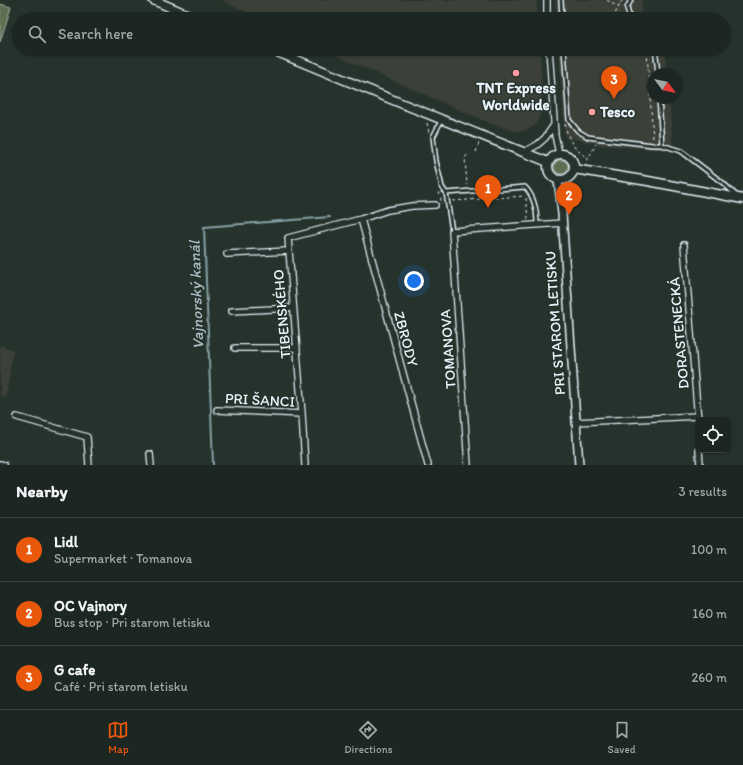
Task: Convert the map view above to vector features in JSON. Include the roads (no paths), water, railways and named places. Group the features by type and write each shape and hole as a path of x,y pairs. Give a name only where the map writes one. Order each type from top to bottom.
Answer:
{"main road":[{"path":"153,0 181,12"},
{"path":"287,56 548,162 559,154 566,155 571,158 574,169 568,178 558,180"},
{"name":"PRI STAROM LETISKU","path":"548,162 549,173 553,178 558,180"},
{"path":"574,169 648,181 741,199"}],"street":[{"path":"547,0 547,12"},
{"path":"550,56 555,135 559,154"},
{"path":"524,152 537,145 545,138 555,125"},
{"name":"PRI STAROM LETISKU","path":"558,180 563,223 579,465"},
{"path":"361,219 388,210 412,206 435,205"},
{"name":"TIBENSKÉHO","path":"305,465 288,238 361,219"},
{"name":"ZBRODY","path":"361,219 428,465"},
{"path":"452,231 563,223"},
{"name":"TOMANOVA","path":"452,231 468,465"},
{"name":"DORASTENECKÁ","path":"684,245 698,417"},
{"path":"227,254 289,251"},
{"path":"232,311 294,308"},
{"path":"235,348 297,348"},
{"name":"PRI ŠANCI","path":"217,410 302,414"},
{"path":"16,418 87,437 89,465"},
{"path":"576,422 695,418"},
{"path":"699,453 700,465"},
{"path":"150,454 150,465"},
{"path":"0,464 4,465"}],"lane":[{"path":"561,0 562,12"},
{"path":"628,12 627,8 631,0"},
{"path":"564,56 569,120 578,131 588,137 662,145 681,151 723,183 741,199"},
{"path":"656,56 657,68"},
{"path":"659,104 662,145"},
{"path":"441,119 433,137 436,161 442,187 446,192 452,231"},
{"path":"446,192 526,187 530,191 535,203 537,225"}],"waterway":[{"name":"Vajnorský kanál","path":"213,465 204,227 330,217"}],"place":[{"name":"TNT Express Worldwide","path":"516,73"},
{"name":"G cafe","path":"614,99"},
{"name":"Tesco","path":"592,112"},
{"name":"Lidl","path":"488,208"},
{"name":"OC Vajnory","path":"569,215"}]}
